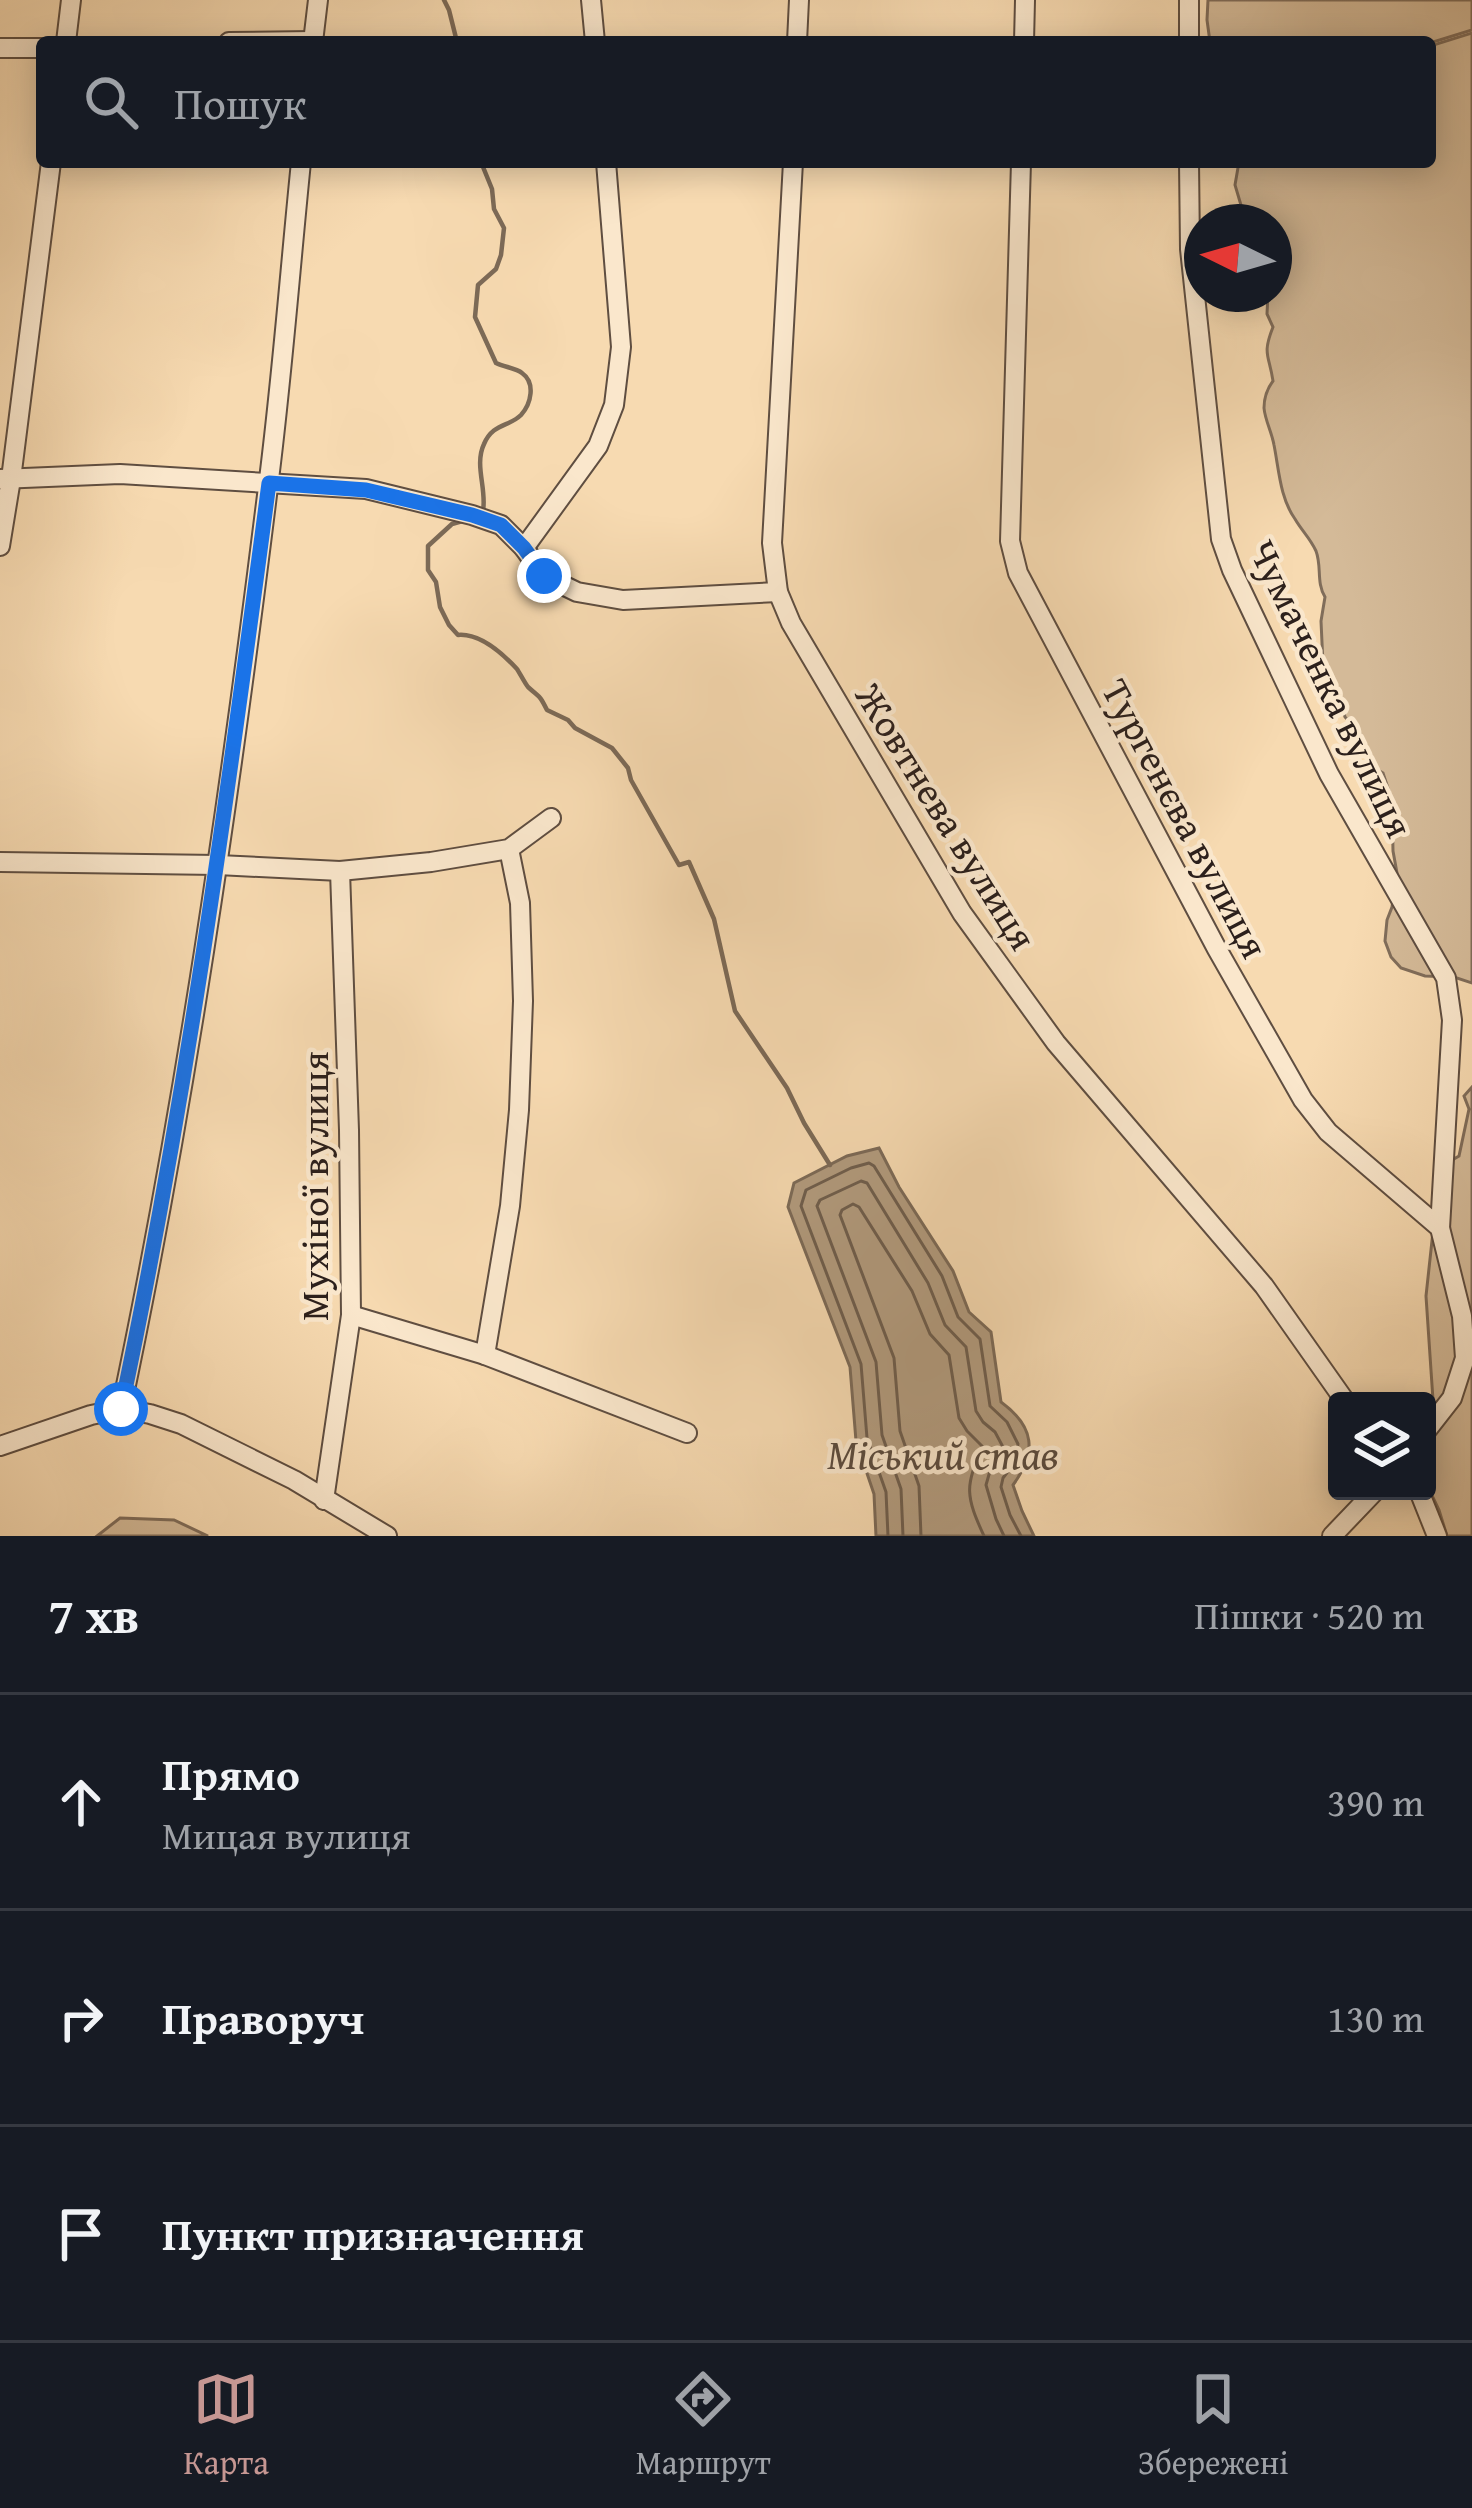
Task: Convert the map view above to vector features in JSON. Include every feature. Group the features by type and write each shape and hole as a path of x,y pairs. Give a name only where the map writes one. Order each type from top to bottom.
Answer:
{"street":[{"path":"67,36 71,0"},
{"path":"314,36 318,0"},
{"path":"591,0 594,36"},
{"path":"797,36 799,0"},
{"path":"1024,36 1025,0"},
{"path":"1189,0 1189,36"},
{"path":"0,48 36,48"},
{"path":"0,546 50,168"},
{"path":"121,1409 153,1258 218,865 269,483 300,168"},
{"path":"524,548 598,446 614,405 621,347 606,168"},
{"name":"Жовтнева вулиця","path":"794,168 772,543 778,592 812,664 962,913 1056,1043 1264,1286 1339,1392"},
{"name":"Тургенєва вулиця","path":"1021,168 1010,541 1018,573 1217,949 1303,1100 1328,1132 1440,1228"},
{"name":"Чумаченка вулиця","path":"1189,168 1190,248 1221,539 1329,774 1446,978 1452,1020 1440,1228"},
{"path":"6,479 120,474 366,490 501,525 544,576 577,592 622,600 778,592"},
{"path":"0,862 340,871 509,849 551,818"},
{"path":"484,1355 510,1206 519,1110 520,904 509,849"},
{"name":"Мухіної вулиця","path":"324,1500 351,1315 340,871"},
{"path":"1436,1418 1452,1398 1466,1358 1462,1316 1440,1228"},
{"path":"351,1315 484,1355 687,1433"},
{"path":"0,1446 91,1415 121,1409 150,1414 181,1424 294,1480 387,1536"},
{"path":"1332,1536 1366,1500"},
{"path":"1423,1500 1437,1536"}],"shaded area":[{"path":"1208,0 1472,0 1472,30 1436,41 1436,36 1209,36"},
{"path":"1472,33 1472,983 1401,968 1385,941 1397,873 1392,800 1383,773 1373,767 1359,731 1345,717 1323,664 1325,597 1318,557 1286,502 1264,408 1273,381 1267,349 1273,327 1267,312 1292,312 1292,204 1241,204 1235,185 1238,168 1436,168 1436,44"},
{"path":"1472,1087 1472,1536 1447,1536 1434,1500 1436,1392 1426,1296 1440,1167 1459,1156 1469,1109 1464,1096"},
{"path":"120,1518 174,1520 208,1536 97,1536"}],"water":[{"name":"Міський став","path":"879,1148 953,1271 969,1312 991,1332 1001,1402 1021,1421 1029,1440 1026,1462 1013,1485 1034,1536 876,1536 874,1494 856,1441 850,1367 788,1207 794,1183 847,1156"}],"waterway":[{"path":"444,0 456,36"},
{"path":"483,168 504,228 496,269 478,285 475,317 496,363 522,373 530,388 521,415 492,432 484,444 480,460 483,511"},
{"path":"466,520 452,524 428,546 428,570 449,625 458,635 474,637 498,651 547,710 612,748 628,768 679,865 689,862 714,919 735,1011 787,1088 830,1165"}],"route":[{"path":"121,1409 153,1258 218,865 269,483 366,490 472,515 501,525 544,576"}]}
